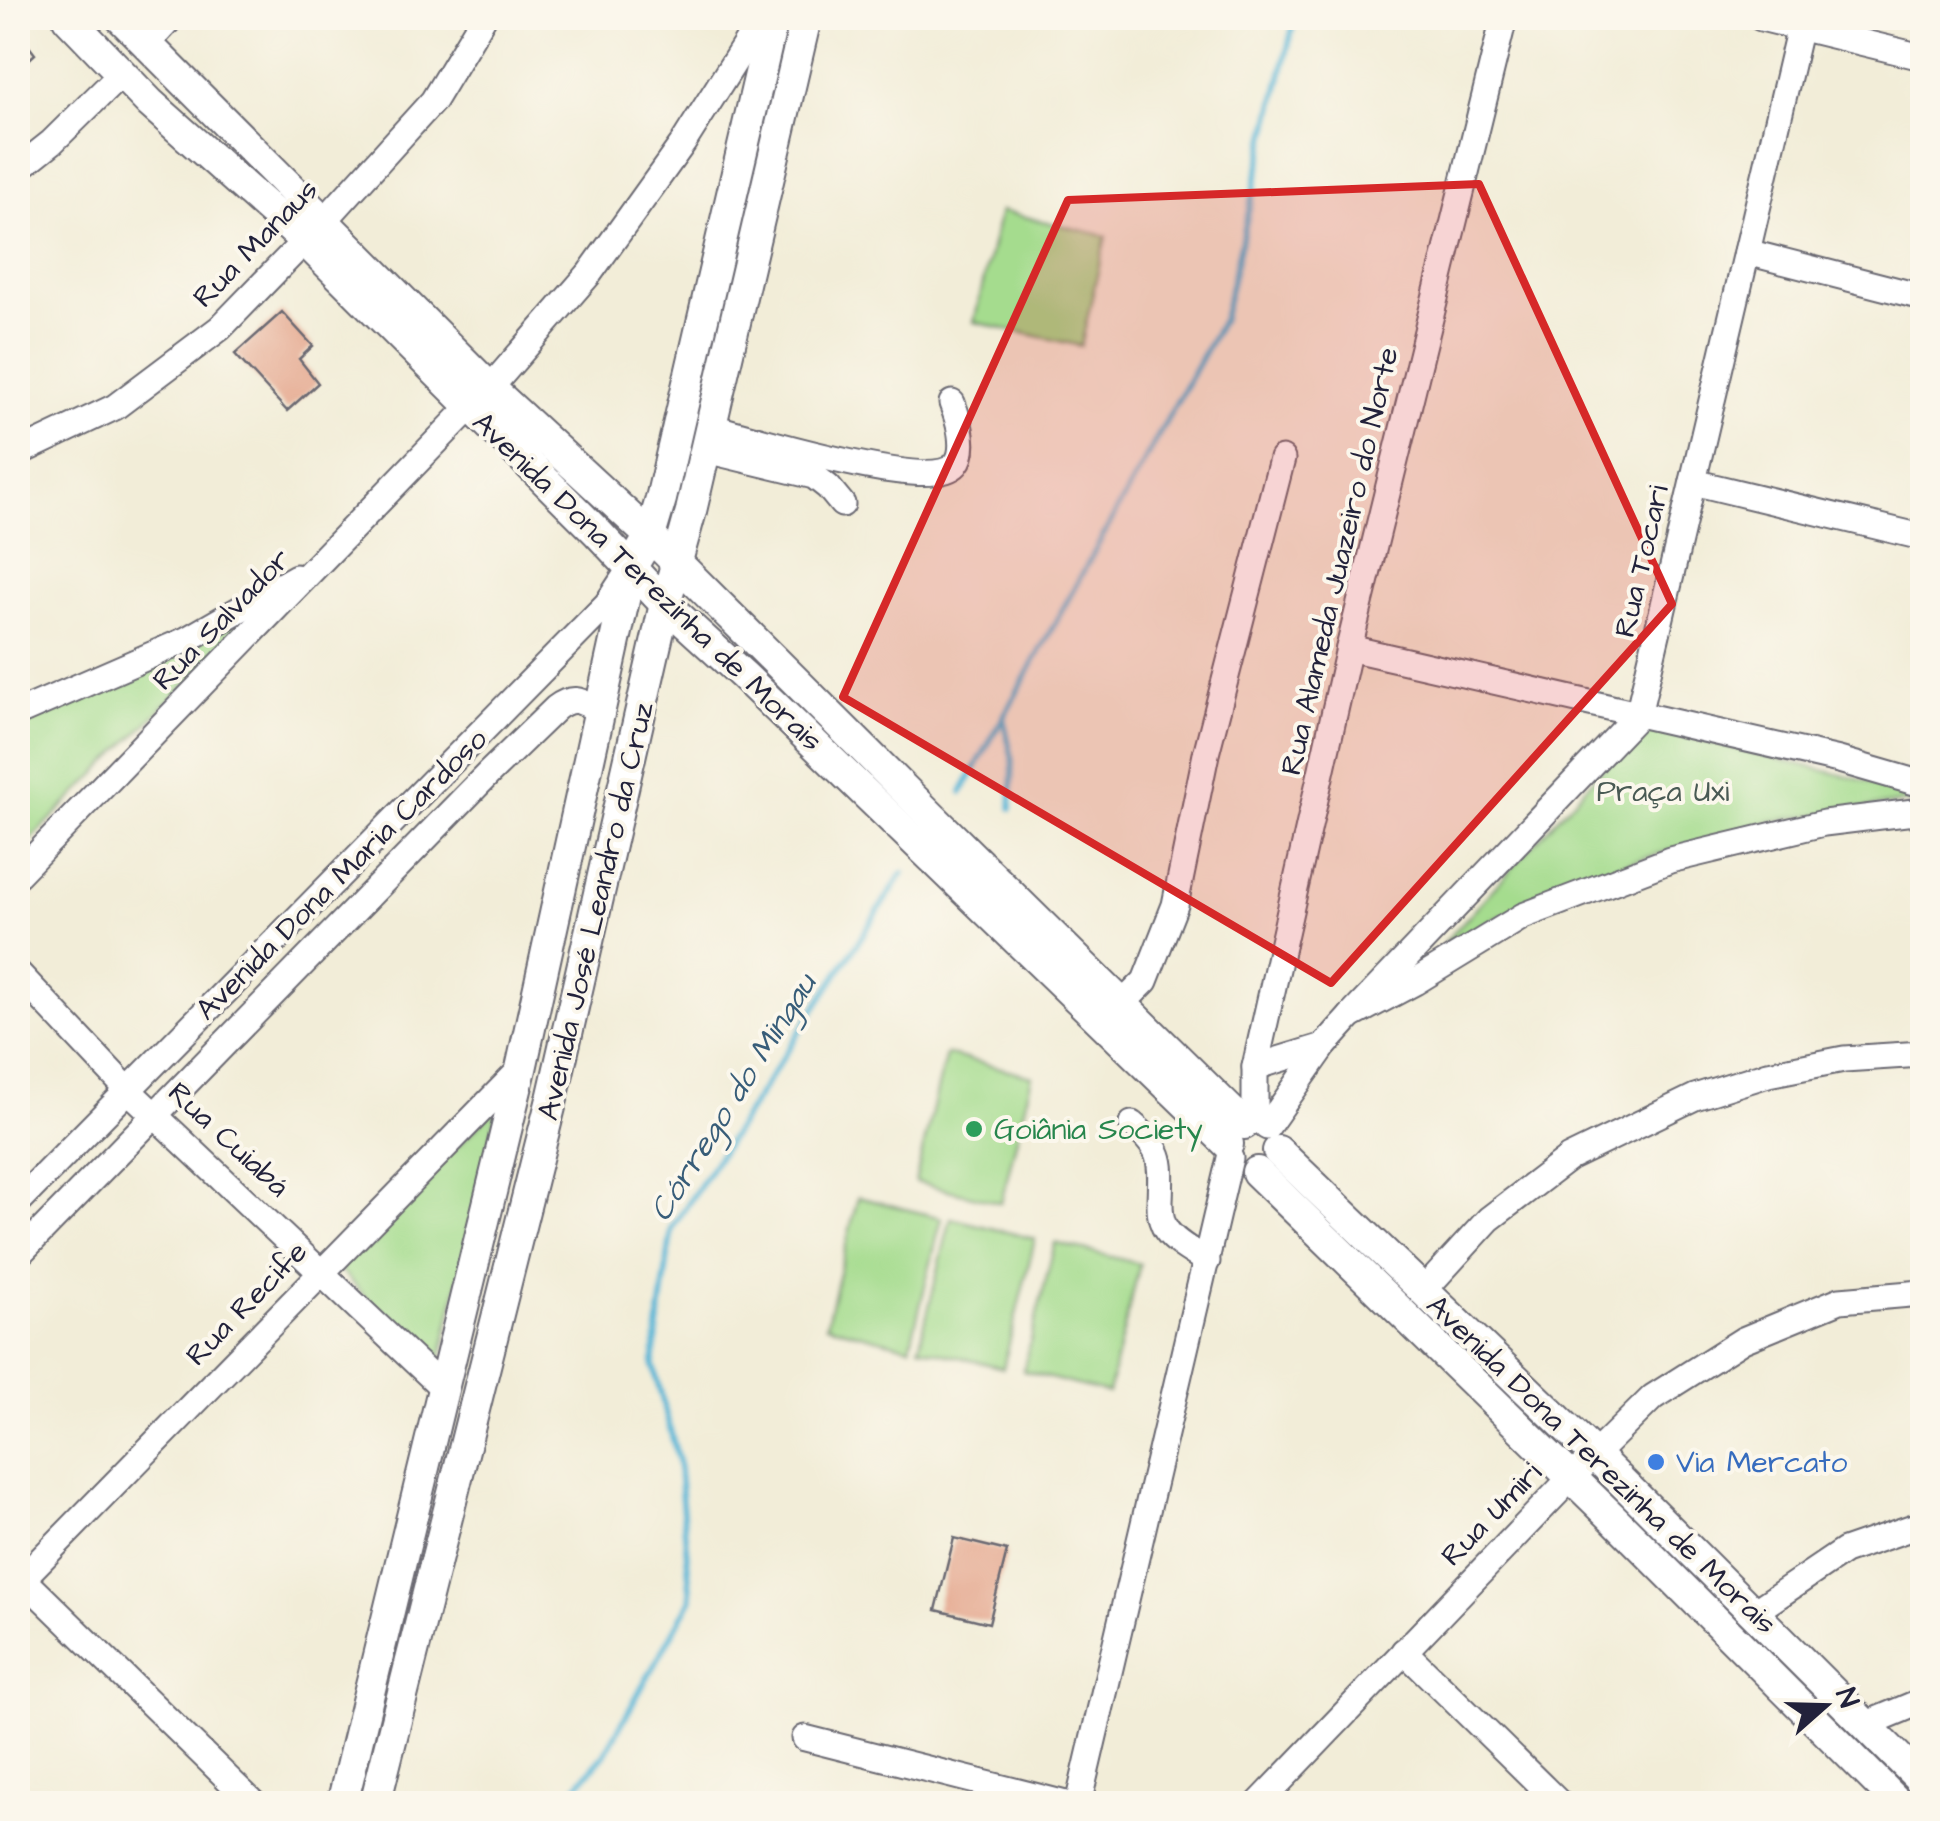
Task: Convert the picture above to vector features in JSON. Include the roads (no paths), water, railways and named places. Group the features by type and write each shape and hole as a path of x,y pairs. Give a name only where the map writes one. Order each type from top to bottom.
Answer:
{"main road":[{"name":"Avenida Dona Terezinha de Morais","path":"68,18 150,102 315,231"},
{"name":"Avenida Dona Terezinha de Morais","path":"121,18 179,76 315,231 480,398 666,604 1252,1146 1424,1290 1922,1781"},
{"path":"650,536 773,18"},
{"name":"Avenida José Leandro da Cruz","path":"375,1804 552,1095 806,18"},
{"name":"Avenida Dona Terezinha de Morais","path":"480,398 650,536 1122,1004 1252,1146 1571,1478 1898,1804"},
{"name":"Avenida Dona Maria Cardoso","path":"631,568 650,536"},
{"name":"Avenida José Leandro da Cruz","path":"342,1804 521,1068 631,568"}],"street":[{"path":"147,44 171,18"},
{"name":"Rua Manaus","path":"18,454 116,407 220,328 433,101 483,18"},
{"name":"Rua Salvador","path":"18,874 480,398 600,259 683,143 762,18"},
{"name":"Rua Alameda Juazeiro do Norte","path":"1252,1146 1255,1067 1349,648 1504,18"},
{"path":"1761,18 1801,22 1922,57"},
{"name":"Rua Tocari","path":"1638,714 1801,22"},
{"path":"18,169 52,142 121,74"},
{"path":"150,102 179,76"},
{"path":"1747,252 1922,297"},
{"path":"708,438 751,436 813,455 884,470 936,472 956,464 960,451 958,418 952,403"},
{"path":"708,438 814,476 842,504"},
{"path":"1122,1004 1144,980 1175,905 1206,754 1282,459"},
{"path":"1693,482 1922,537"},
{"path":"18,713 186,640 320,563"},
{"name":"Avenida Dona Maria Cardoso","path":"18,1202 607,604 631,568"},
{"path":"1349,648 1840,760 1922,784"},
{"name":"Avenida Dona Maria Cardoso","path":"18,1254 556,708 572,700 599,710"},
{"path":"1078,1804 1210,1250 1252,1146 1324,1046 1638,714"},
{"path":"1352,1016 1523,916 1670,860 1824,824 1922,811"},
{"name":"Rua Cuiabá","path":"18,974 128,1090 444,1389"},
{"path":"1255,1067 1324,1046"},
{"path":"1424,1290 1490,1218 1569,1158 1695,1097 1768,1074 1844,1059 1922,1054"},
{"name":"Rua Recife","path":"19,1578 521,1068"},
{"path":"1132,1124 1150,1139 1161,1159 1160,1214 1165,1230 1180,1243 1210,1250"},
{"name":"Rua Umiri","path":"1258,1804 1653,1397 1743,1340 1840,1300 1922,1292"},
{"path":"1754,1612 1844,1551 1922,1524"},
{"path":"19,1578 254,1804"},
{"path":"1404,1651 1560,1804"},
{"path":"1868,1724 1922,1701"},
{"path":"804,1738 1066,1804"}],"waterway":[{"name":"Córrego do Mingau","path":"962,792 1223,318 1295,18"},
{"name":"Córrego do Mingau","path":"1003,717 1013,761 1011,808"},
{"name":"Córrego do Mingau","path":"561,1804 604,1755 691,1600 678,1460 653,1364 672,1228 903,873"}],"place":[{"name":"Goiânia Society","path":"974,1129"},
{"name":"Via Mercato","path":"1656,1462"}],"park label":[{"name":"Praça Uxi","path":"1663,791"}]}
